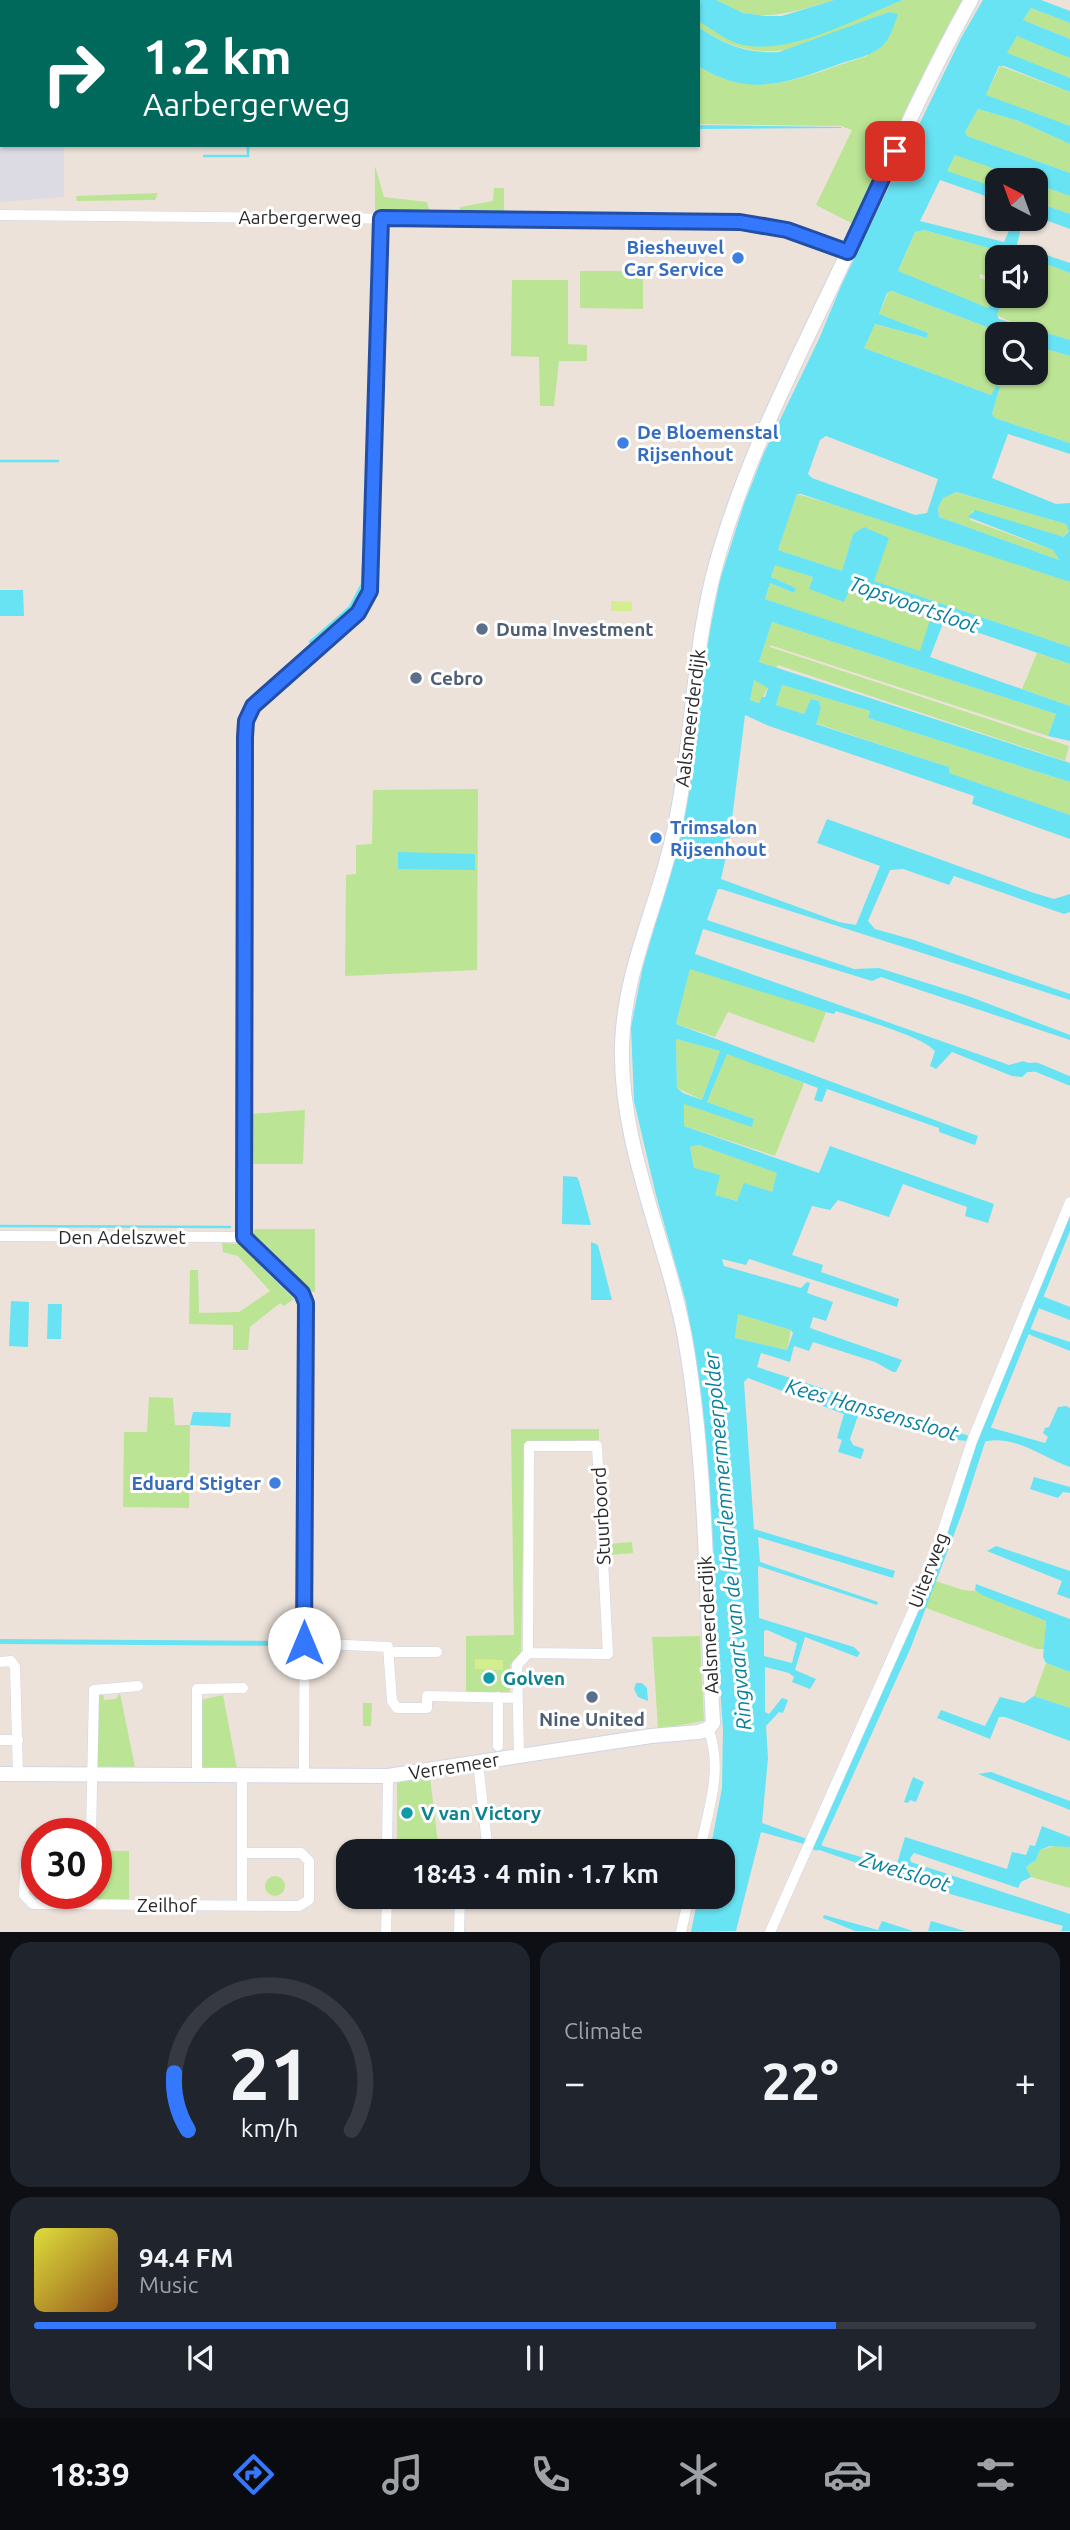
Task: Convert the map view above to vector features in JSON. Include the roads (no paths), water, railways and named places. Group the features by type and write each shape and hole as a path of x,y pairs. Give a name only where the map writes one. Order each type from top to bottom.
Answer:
{"street":[{"name":"Aalsmeerderdijk","path":"702,1839 713,1786 715,1754 708,1729 713,1723 700,1484 686,1346 625,1102 622,1047 624,1014 635,961 670,846 681,789 695,672 715,566 766,426 943,49 971,0"},
{"name":"Aarbergerweg","path":"0,215 740,222 787,230 848,252"},
{"path":"304,1776 306,1303 302,1293 244,1237 246,721 253,706 265,694 358,613 370,591 381,218"},
{"name":"Uiterweg","path":"770,1931 926,1579 973,1438 1070,1202"},
{"name":"Den Adelszwet","path":"0,1236 244,1237"},
{"name":"Stuurboord","path":"519,1755 517,1665 528,1653 529,1446 597,1446 608,1654 528,1653"},
{"path":"304,1643 382,1645 390,1652 437,1652"},
{"path":"390,1652 391,1701 397,1708 427,1708 427,1696 517,1698"},
{"path":"5,1661 15,1667 18,1774"},
{"path":"91,1818 94,1690 138,1686"},
{"path":"197,1776 197,1689 243,1688"},
{"path":"498,1698 498,1746"},
{"name":"Verremeer","path":"0,1774 388,1776 708,1729"},
{"path":"0,1740 18,1740"},
{"path":"478,1763 487,1839"},
{"path":"387,1839 388,1776"},
{"path":"242,1777 242,1905"},
{"name":"Zeilhof","path":"112,1900 299,1906 309,1900 309,1861 301,1853 242,1853"},
{"path":"386,1931 387,1909"},
{"path":"460,1909 460,1931"},
{"path":"681,1931 686,1909"}],"water":[{"path":"700,0 716,0 743,13 782,16 834,0 903,0 843,26 798,41 777,46 756,46 731,41 700,22"},
{"path":"983,0 1041,0 1070,11 1070,23 1031,8 1023,20 1070,39 1070,58 1017,36 1007,53 1070,78 1070,92 999,66 986,95 1070,126 1070,144 1019,121 978,109 965,132 967,136 1070,173 1070,196 1048,188 1048,168 992,168 955,155 947,171 985,184 985,196 940,180 920,221 1004,242 1009,231 1020,231 1017,245 985,247 924,230 915,232 898,271 985,308 1000,308 997,315 999,319 1009,322 985,322 985,326 892,291 887,293 879,314 928,333 927,338 875,324 864,348 991,395 996,386 1000,387 992,414 995,418 1070,443 1070,454 1008,434 992,478 1056,504 1070,503 1070,582 801,494 797,494 778,550 842,571 853,534 864,527 889,538 874,581 1070,647 1070,664 944,621 930,657 1070,706 1070,741 1048,736 1056,714 772,622 759,662 1070,763 1070,782 868,718 870,711 782,685 776,705 804,714 811,699 819,701 821,708 816,724 949,767 949,773 1070,815 1070,839 972,804 974,796 769,726 745,715 729,843 721,879 839,922 856,925 880,866 817,843 827,819 1034,893 1054,899 1070,894 1070,912 1064,914 954,876 949,885 903,869 890,870 868,921 875,929 1070,994 1070,1000 721,889 718,889 707,920 854,969 879,968 968,996 1070,1035 1070,1040 881,977 872,981 703,929 695,954 1009,1065 1023,1061 1035,1065 1022,1077 1012,1076 952,1052 936,1069 930,1066 935,1051 917,1039 836,1011 834,1014 826,1012 690,969 676,1024 978,1136 975,1145 939,1132 939,1128 827,1089 822,1102 814,1100 818,1088 727,1054 707,1102 754,1119 752,1127 684,1104 684,1126 819,1173 830,1146 994,1204 988,1223 965,1216 967,1207 903,1184 889,1217 838,1200 830,1210 812,1206 792,1255 823,1265 821,1272 899,1299 897,1307 749,1259 746,1265 722,1259 724,1266 801,1288 807,1282 810,1283 807,1293 833,1302 826,1321 813,1317 810,1328 902,1360 896,1372 893,1372 875,1362 813,1342 809,1351 794,1346 790,1362 761,1353 757,1367 969,1436 967,1441 958,1440 860,1410 850,1439 853,1445 864,1449 861,1459 838,1452 842,1440 837,1438 844,1414 748,1378 744,1382 754,1529 895,1571 893,1578 758,1537 760,1562 878,1602 877,1605 758,1566 759,1618 854,1647 860,1653 857,1657 805,1637 795,1670 816,1679 810,1689 792,1682 794,1677 789,1673 765,1667 765,1712 769,1714 782,1698 788,1700 783,1713 779,1712 766,1726 768,1758 762,1823 807,1839 804,1844 761,1832 736,1931 691,1932 696,1909 735,1909 735,1839 712,1839 722,1788 723,1730 699,1389 686,1302 656,1195 634,1101 631,1027 643,966 678,847 710,630 720,580 744,504 764,453 819,339 841,286 961,38","holes":["826,436 938,479 927,513 915,515 812,478 808,474 820,440","956,492 1066,524 1069,531 1064,537 975,510 968,517 1053,550 1059,560 939,517 938,508 943,498","775,565 813,577 809,589 844,602 850,589 931,617 920,651 765,599 770,583 794,593 796,588 771,577","754,680 768,688 759,703 750,700","676,1039 720,1051 702,1100 677,1088","699,1145 777,1173 772,1192 744,1183 737,1201 715,1195 720,1175 694,1168 690,1147","738,1314 791,1330 793,1333 787,1350 735,1338","764,1631 797,1643 792,1663 764,1656"]},
{"path":"889,12 898,14 884,44 872,53 805,76 770,84 735,82 700,67 700,28 737,47 779,52"},
{"path":"700,125 841,127 700,129"},
{"path":"1048,206 1070,214 1070,229 1048,221"},
{"path":"1048,256 1070,263 1070,273 1048,265"},
{"path":"1048,333 1070,340 1070,356 1048,350"},
{"path":"0,590 23,590 24,616 0,616"},
{"path":"398,852 475,854 475,870 398,869"},
{"path":"563,1176 577,1177 591,1225 562,1224"},
{"path":"591,1242 598,1245 612,1300 591,1300"},
{"path":"1037,1294 1070,1307 1070,1320 1033,1306"},
{"path":"11,1301 29,1302 28,1347 9,1346"},
{"path":"48,1304 62,1304 61,1339 47,1339"},
{"path":"1024,1327 1070,1342 1070,1351 1023,1332"},
{"path":"1058,1407 1070,1408 1070,1467 1014,1443 990,1440 978,1443 985,1426 1045,1443 1048,1437 1043,1433 1045,1428 1049,1427"},
{"path":"193,1412 231,1413 230,1427 190,1425"},
{"path":"1034,1477 1070,1487 1070,1493 1063,1492 1058,1498 1030,1489"},
{"path":"996,1546 1070,1571 1070,1599 1057,1594 1062,1581 987,1551"},
{"path":"976,1584 1070,1619 1070,1672 1046,1663 1043,1657 1046,1621 982,1595 975,1590"},
{"path":"0,1639 287,1641 289,1646 0,1644"},
{"path":"636,1683 642,1683 647,1688 648,1701 638,1697 634,1689"},
{"path":"1034,1696 1070,1708 1070,1741 1005,1717 999,1717 990,1739 937,1718 941,1710 985,1726 1000,1697 1024,1703"},
{"path":"991,1772 1070,1801 1070,1810 978,1774"},
{"path":"913,1777 924,1782 916,1802 904,1802"},
{"name":"Zwetsloot","path":"1042,1826 1070,1837 1070,1847 1050,1846 1040,1850 1036,1860 1026,1867 1031,1877 1021,1882 1018,1888 914,1853 910,1858 911,1862 1070,1914 1070,1931 1061,1931 1063,1926 950,1894 946,1889 894,1876 811,1847 814,1840 823,1846 896,1867 905,1837 1007,1869 1012,1852 1026,1855 1030,1845 1035,1846"},
{"path":"824,1915 878,1930 882,1921 913,1931 855,1931 823,1918"},
{"path":"931,1921 965,1931 928,1931"}],"waterway":[{"path":"204,156 248,156 248,147"},
{"path":"0,461 58,461"},
{"path":"310,642 350,607 362,584 368,475"},
{"path":"1022,1068 1036,1067 1070,1081"},
{"path":"816,1846 907,1645 958,1511 981,1440 1070,1219"},
{"path":"0,1226 230,1227"}],"place":[{"name":"Biesheuvel Car Service","path":"738,258"},
{"name":"De Bloemenstal Rijsenhout","path":"623,443"},
{"name":"Duma Investment","path":"482,629"},
{"name":"Cebro","path":"416,678"},
{"name":"Trimsalon Rijsenhout","path":"656,838"},
{"name":"Eduard Stigter","path":"275,1483"},
{"name":"Golven","path":"489,1678"},
{"name":"Nine United","path":"592,1697"},
{"name":"V van Victory","path":"407,1813"}],"water label":[{"name":"Topsvoortsloot","path":"914,605"},
{"name":"Kees Hanssenssloot","path":"872,1410"},
{"name":"Ringvaart van de Haarlemmermeerpolder","path":"728,1541"}]}
